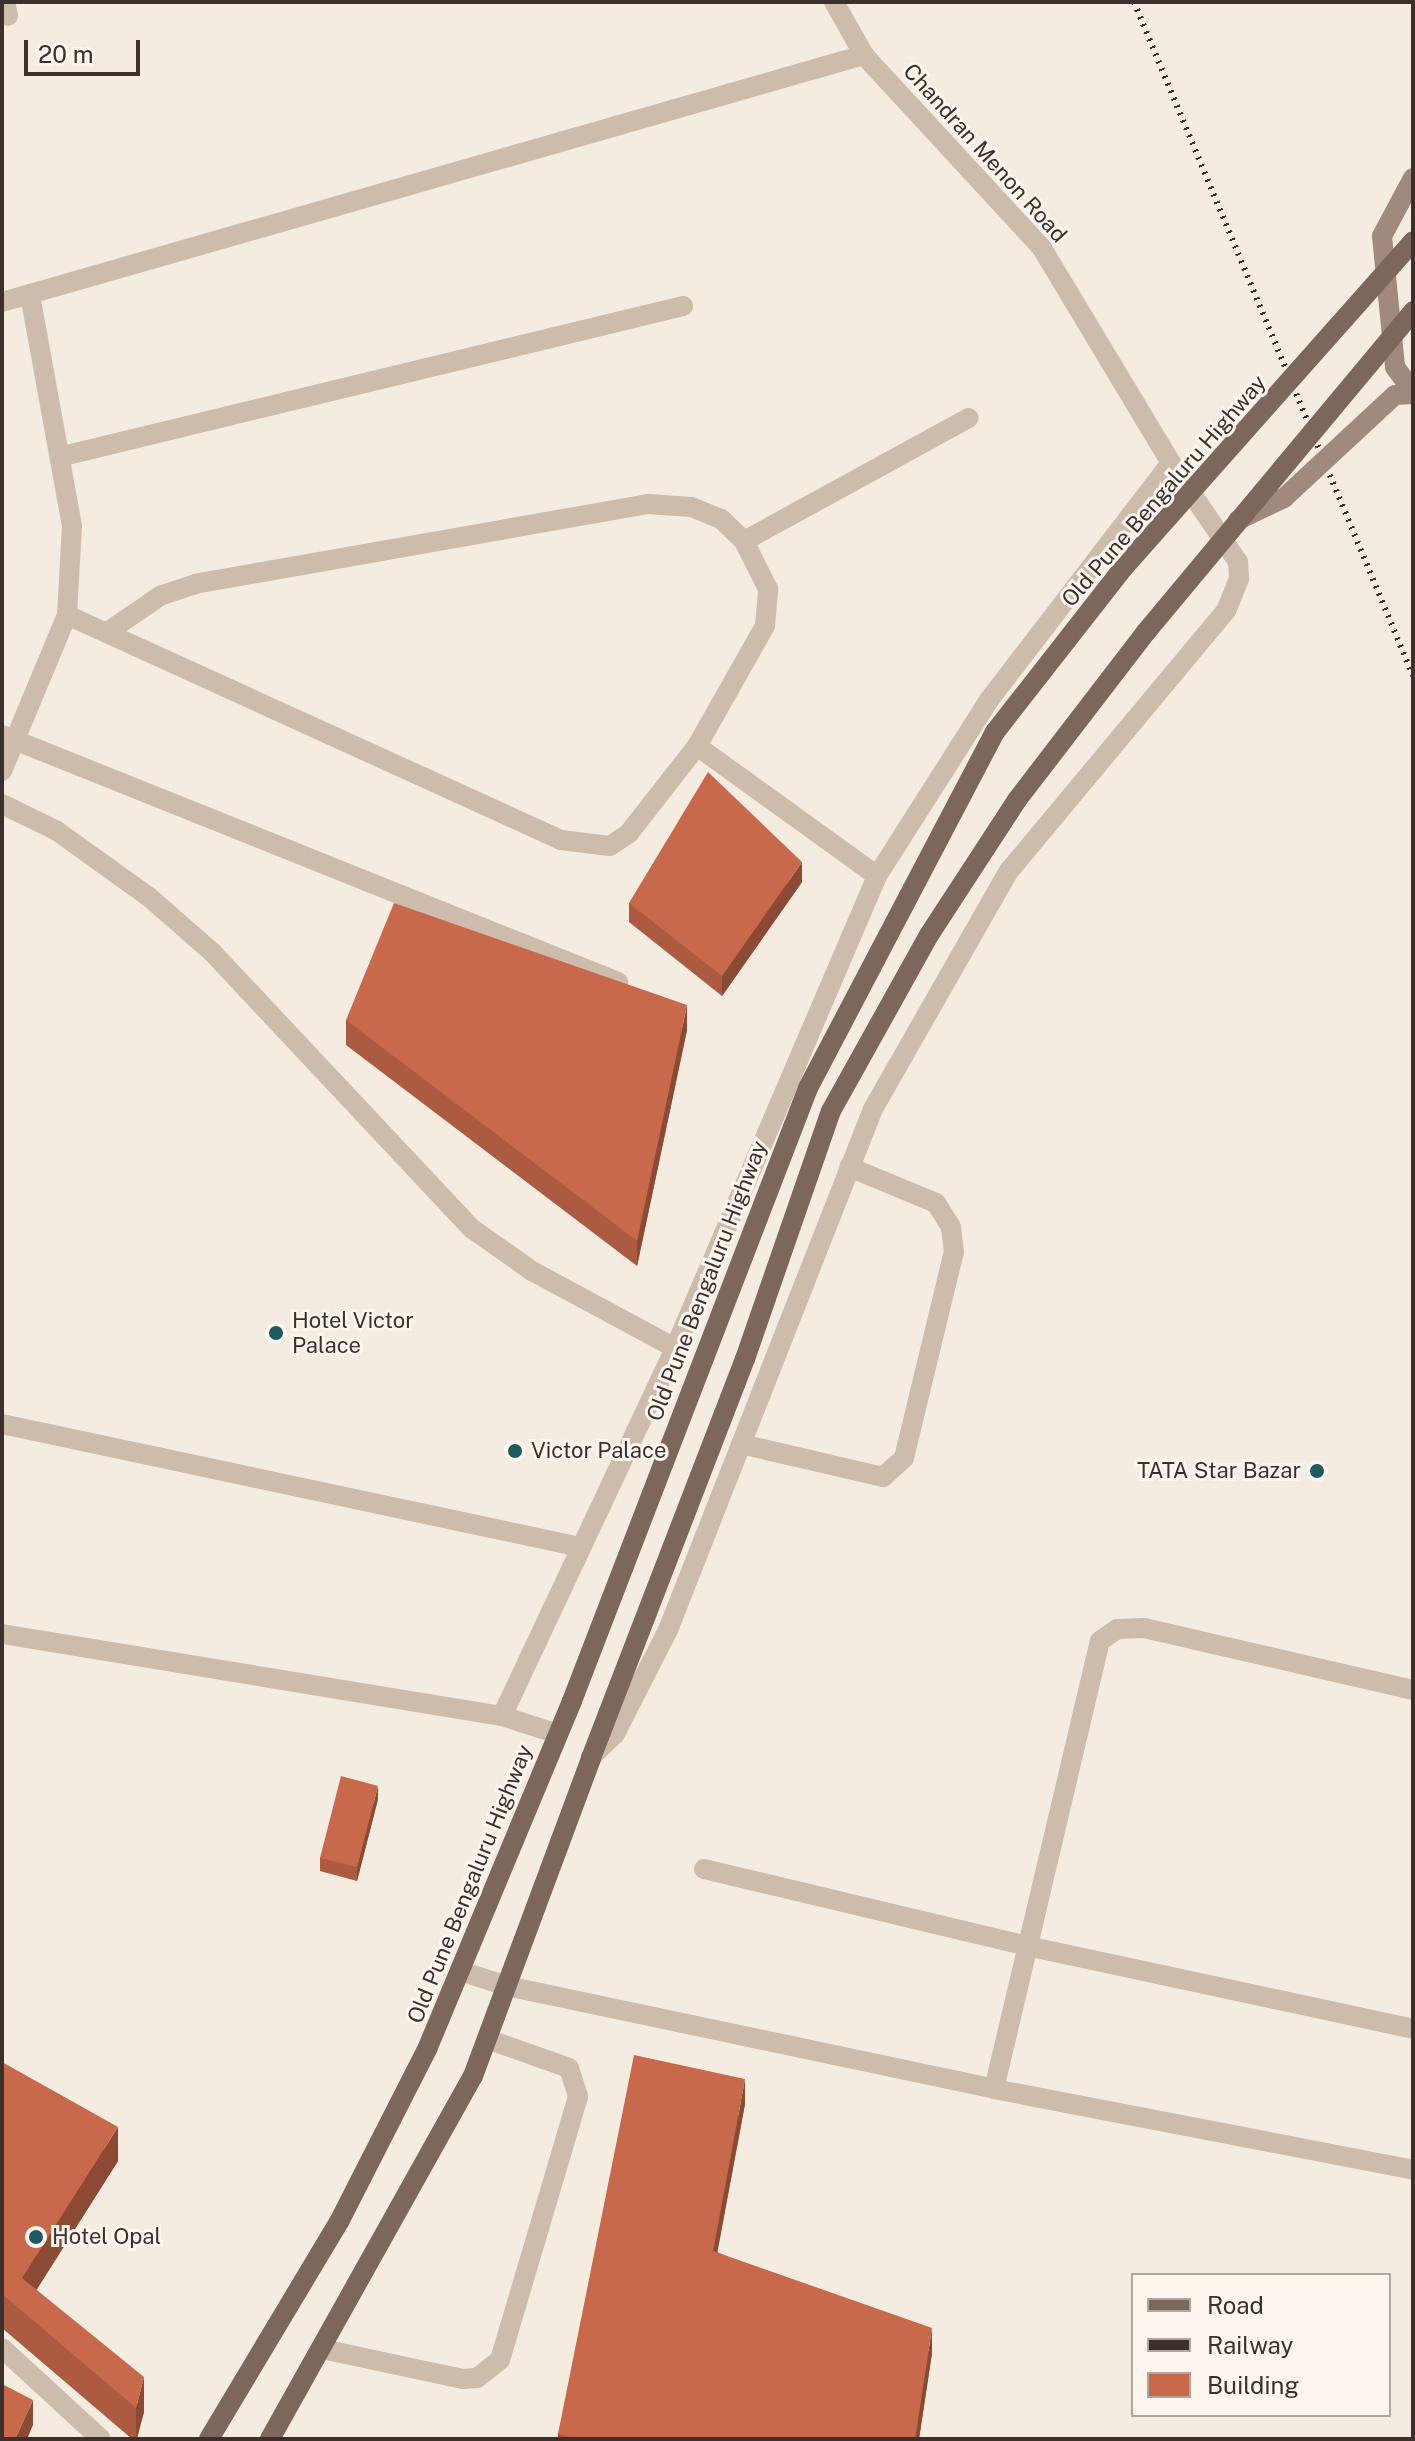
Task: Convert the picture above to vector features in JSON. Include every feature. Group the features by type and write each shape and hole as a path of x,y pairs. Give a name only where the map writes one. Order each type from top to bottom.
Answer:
{"main road":[{"path":"1235,522 1284,498 1375,411 1395,395 1413,393 1395,367 1382,236 1413,178"},
{"name":"Old Pune Bengaluru Highway","path":"209,2439 339,2222 428,2047 572,1701 808,1088 995,732 1124,567 1413,241"},
{"path":"270,2439 473,2076 591,1758 745,1359 831,1111 929,935 1017,800 1235,522 1413,311"}],"street":[{"name":"Chandran Menon Road","path":"591,1758 615,1734 668,1630 873,1109 1009,871 1235,594 1238,562 1171,463 1041,247 864,55 834,2"},
{"path":"2,302 864,55"},
{"path":"2,771 7,735 67,615 72,526 63,456 30,294"},
{"path":"63,456 683,306"},
{"path":"744,541 969,418"},
{"path":"502,1716 675,1348 877,876 989,700 1171,463"},
{"path":"67,615 106,633 561,840 588,847 610,846 629,833 697,746 765,626 768,589 744,541 721,519 691,507 648,504 196,584 160,596 106,633"},
{"path":"7,735 645,994"},
{"path":"697,746 877,876"},
{"path":"2,804 57,831 149,897 212,952 471,1228 532,1271 675,1348"},
{"path":"741,1444 883,1477 904,1458 954,1252 951,1227 936,1203 849,1167"},
{"path":"2,1424 580,1547"},
{"path":"994,2089 1091,1668 1100,1641 1117,1629 1144,1628 1413,1690"},
{"path":"2,1634 502,1716 558,1734"},
{"path":"704,1869 1027,1946 1413,2029"},
{"path":"460,1971 507,1986 994,2089 1413,2170"},
{"path":"322,2349 463,2379 477,2378 500,2360 578,2096 569,2068 487,2039"},
{"path":"2,2348 101,2439"}],"building":[{"path":"708,772 802,862 722,976 629,903"},
{"path":"394,903 687,1005 637,1241 346,1020"},
{"path":"341,1776 378,1786 357,1867 320,1858"},
{"path":"634,2055 745,2079 713,2251 932,2328 915,2439 579,2439 558,2434"},
{"path":"2,2062 118,2127 22,2278 144,2377 136,2408 2,2294"},
{"path":"2,2384 33,2400 15,2439 2,2439"}],"railway":[{"path":"1134,2 1413,676"}],"place":[{"name":"Hotel Victor Palace","path":"276,1333"},
{"name":"Victor Palace","path":"515,1451"},
{"name":"TATA Star Bazar","path":"1317,1471"},
{"name":"Hotel Opal","path":"36,2237"}]}
